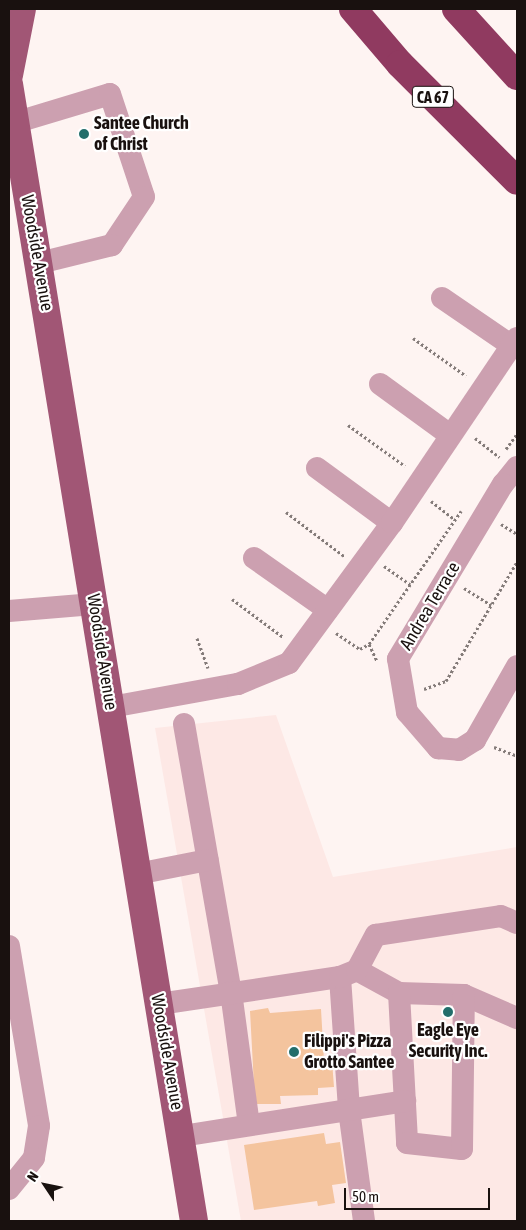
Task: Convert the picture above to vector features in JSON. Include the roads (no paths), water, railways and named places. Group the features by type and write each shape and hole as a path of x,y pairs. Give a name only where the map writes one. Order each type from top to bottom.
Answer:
{"highway":[{"name":"CA 67","path":"353,9 400,64 517,181"},
{"path":"456,9 517,76"}],"main road":[{"path":"9,75 22,9"},
{"name":"Woodside Avenue","path":"9,84 158,1004 182,1136 194,1221"}],"street":[{"path":"14,123 110,94 144,197 112,245 39,263"},
{"path":"110,707 238,684 289,663 324,615 358,556 392,522 412,479 454,429 514,342 442,298"},
{"path":"380,384 454,429"},
{"name":"Andrea Terrace","path":"508,462 502,484 398,659 406,712 438,748 459,750 475,740 517,666"},
{"path":"316,468 392,522"},
{"path":"254,558 324,615"},
{"path":"9,611 94,604"},
{"path":"184,724 231,992 249,1125"},
{"path":"137,874 208,860"},
{"path":"364,1221 349,1110 348,974 376,935 501,916 517,923"},
{"path":"9,946 17,1037 39,1126 34,1158 9,1189"},
{"path":"158,1004 348,974 399,993 464,995 517,1018"},
{"path":"399,993 407,1143 462,1149 464,995"},
{"path":"182,1136 405,1101"}],"place":[{"name":"Santee Church of Christ","path":"84,134"},
{"name":"Eagle Eye Security Inc.","path":"448,1012"},
{"name":"Filippi's Pizza Grotto Santee","path":"294,1052"}]}
